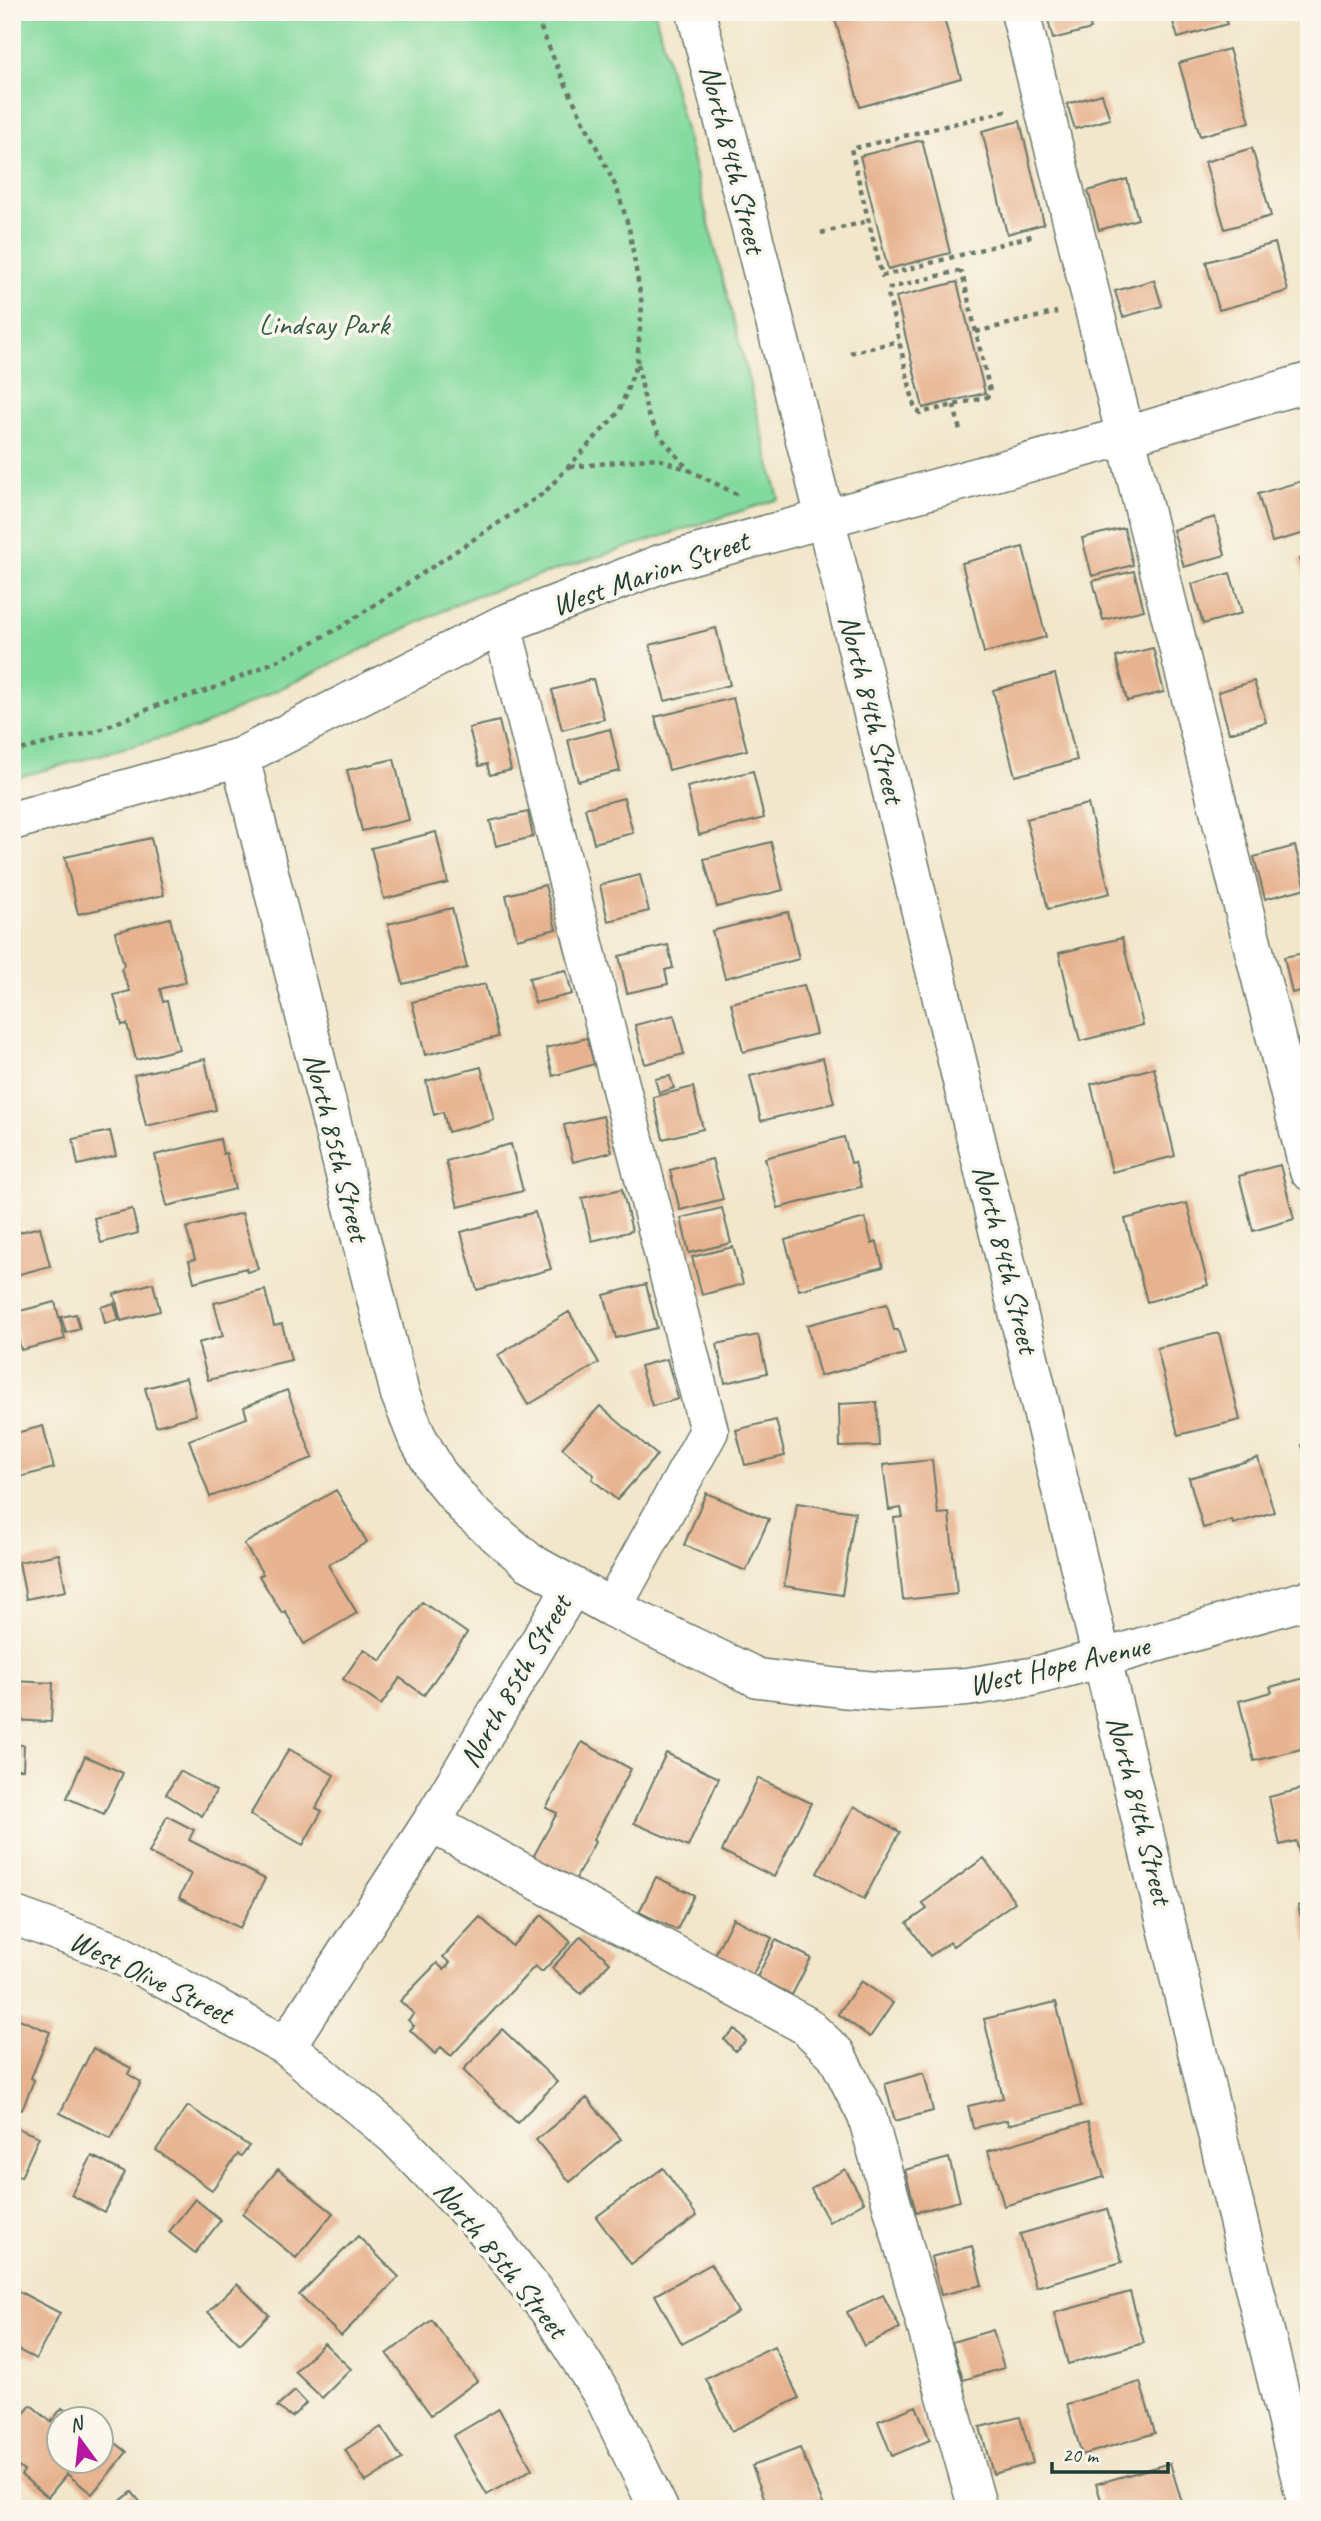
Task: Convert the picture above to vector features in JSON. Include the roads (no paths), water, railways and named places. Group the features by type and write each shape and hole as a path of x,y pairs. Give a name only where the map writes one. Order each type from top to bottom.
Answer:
{"street":[{"name":"North 84th Street","path":"695,12 825,518 1308,2509"},
{"path":"1020,12 1309,1171"},
{"name":"West Marion Street","path":"12,821 240,757 502,625 663,563 1126,436 1309,382"},
{"path":"502,625 709,1431 612,1608"},
{"name":"North 85th Street","path":"240,757 387,1348 412,1425 438,1474 469,1511 530,1562 572,1587 431,1823 286,2046 395,2136 485,2230 550,2312 597,2386 659,2509"},
{"name":"West Hope Avenue","path":"572,1587 758,1678 889,1692 967,1687 1031,1677 1309,1599"},
{"path":"431,1823 805,2025 836,2054 867,2116 978,2509"},
{"name":"West Olive Street","path":"12,1915 115,1952 286,2046"}],"park label":[{"name":"Lindsay Park","path":"324,324"}]}
